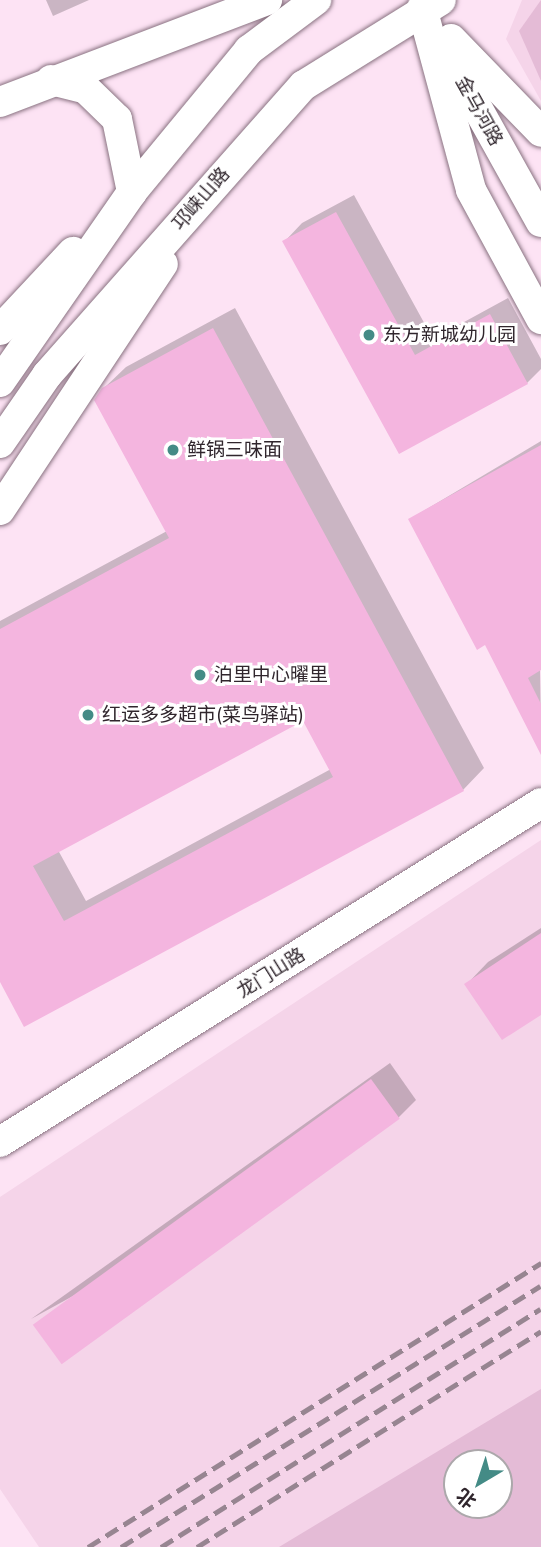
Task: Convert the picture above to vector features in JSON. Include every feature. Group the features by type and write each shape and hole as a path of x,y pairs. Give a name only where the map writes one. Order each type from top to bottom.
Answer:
{"street":[{"path":"0,102 51,80 267,0"},
{"path":"0,382 132,192 248,50 316,0"},
{"path":"426,3 541,132"},
{"path":"426,3 471,190 541,319"},
{"name":"邛崃山路","path":"0,443 47,375 218,178 304,85 426,3"},
{"name":"金马河路","path":"426,3 541,222"},
{"path":"51,80 86,89 117,119 132,192"},
{"path":"0,510 218,178"},
{"path":"0,330 132,192"},
{"name":"龙门山路","path":"0,1142 541,803"}],"shaded area":[{"path":"522,0 541,0 541,101 506,39"},
{"path":"541,0 541,81 519,31"},
{"path":"541,840 541,1547 39,1547 0,1489 0,1197"},
{"path":"541,1389 541,1547 279,1547"}],"building":[{"name":"东方新城幼儿园","path":"336,212 415,355 490,314 528,384 399,454 282,241"},
{"name":"泊里中心曜里","path":"213,328 464,791 24,1027 0,982 0,629 169,538 94,400 102,388","holes":["303,721 333,777 64,921 33,866"]},
{"path":"541,445 541,670 528,678 541,704 541,755 485,645 477,650 408,519"},
{"path":"541,933 541,1015 502,1040 464,984"},
{"path":"371,1079 400,1119 62,1364 33,1325"}],"railway":[{"path":"88,1547 541,1263"},
{"path":"121,1547 541,1286"},
{"path":"161,1547 541,1309"},
{"path":"197,1547 541,1331"}],"place":[{"name":"东方新城幼儿园","path":"369,335"},
{"name":"鲜锅三味面","path":"173,450"},
{"name":"泊里中心曜里","path":"200,675"},
{"name":"红运多多超市(菜鸟驿站)","path":"88,715"}]}
